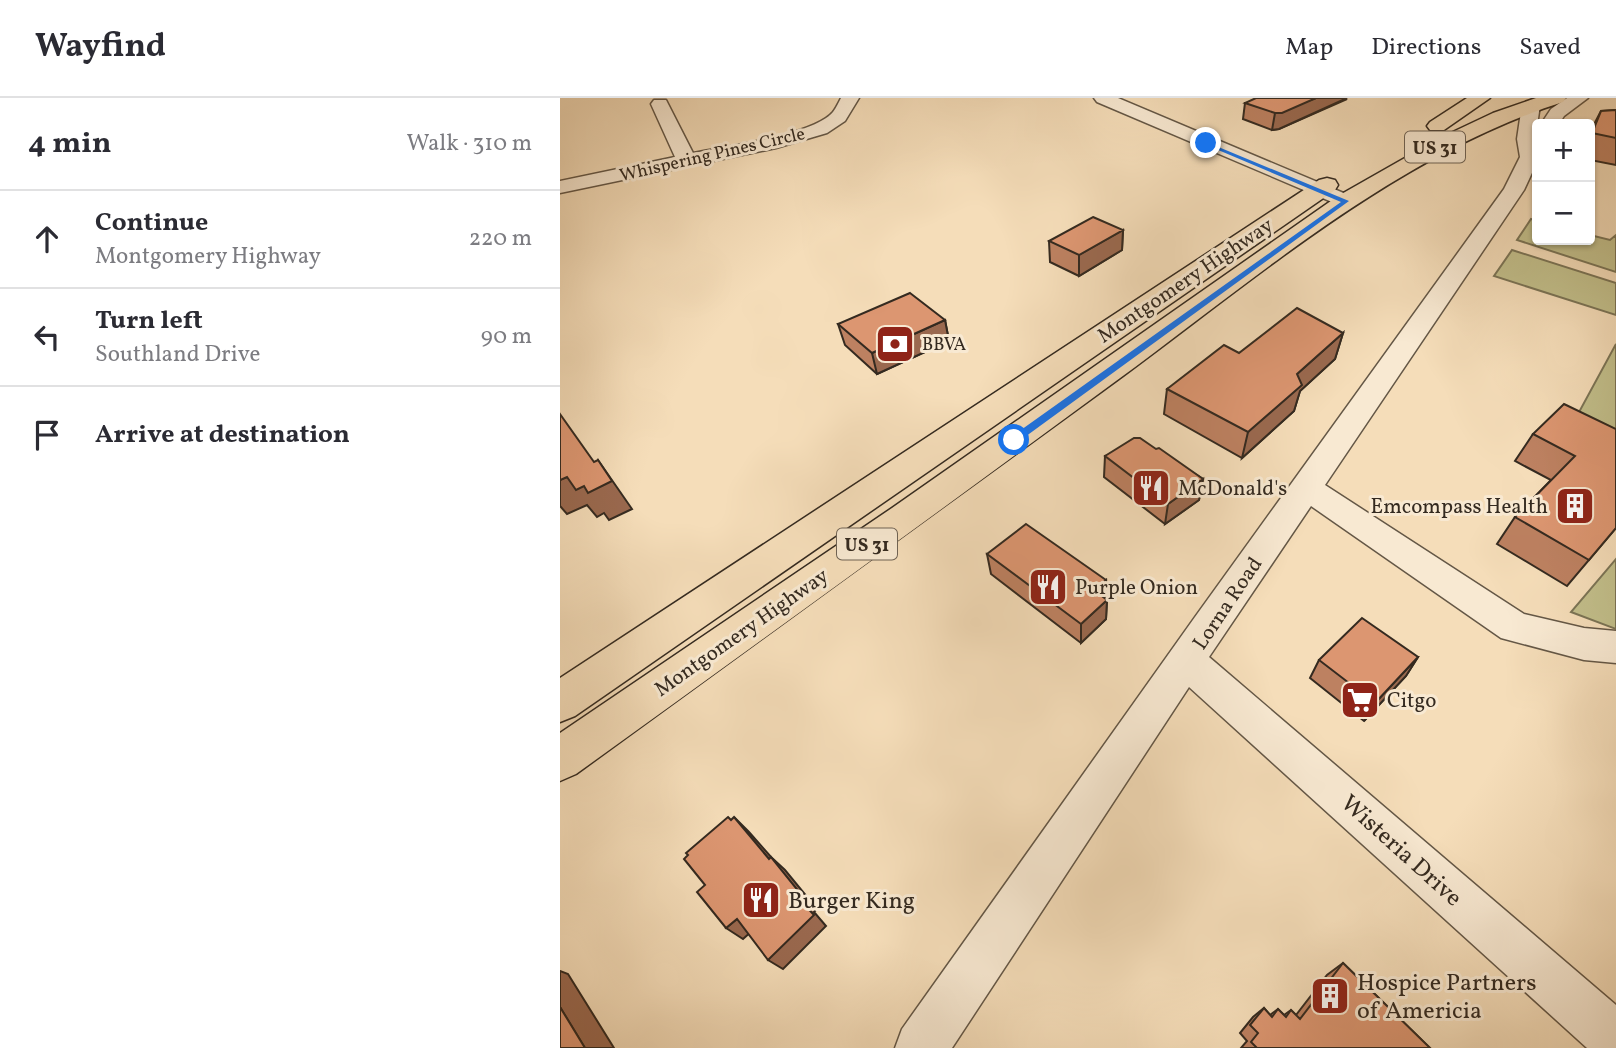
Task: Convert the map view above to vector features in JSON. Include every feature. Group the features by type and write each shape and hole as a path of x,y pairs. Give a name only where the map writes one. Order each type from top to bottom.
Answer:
{"main road":[{"path":"1437,126 1480,98"},
{"name":"Montgomery Highway","path":"560,702 1337,188 1415,158 1535,100"},
{"name":"US 31","path":"1415,135 1437,126 1535,100"},
{"name":"Montgomery Highway","path":"560,759 905,518 1337,188"}],"street":[{"name":"Whispering Pines Circle","path":"560,187 687,161 820,129 839,117 850,98"},
{"path":"1103,98 1337,188"},
{"path":"1553,119 1557,113 1579,98"},
{"path":"1535,100 1541,119"},
{"name":"Lorna Road","path":"921,1048 1514,190 1531,149 1535,100"},
{"path":"660,104 687,161"},
{"path":"1485,124 1518,131 1531,149"},
{"path":"1307,488 1514,627 1584,644 1616,648"},
{"name":"Wisteria Drive","path":"1188,662 1616,1039"}],"shaded area":[{"path":"1531,219 1532,219 1532,245 1517,240"},
{"path":"1616,235 1616,272 1532,245 1595,245 1595,236 1610,240"},
{"path":"1512,250 1616,283 1616,315 1494,276"},
{"path":"1616,344 1616,447 1572,425"},
{"path":"1616,559 1616,629 1571,612"}],"building":[{"path":"1256,98 1316,98 1282,113 1275,113 1245,103"},
{"path":"1616,110 1616,138 1595,134 1601,111"},
{"path":"1093,217 1123,230 1079,255 1049,241"},
{"path":"910,293 945,320 872,353 838,324"},
{"path":"1297,308 1343,333 1297,374 1302,385 1248,432 1167,389 1224,345 1239,353"},
{"name":"Emcompass Health","path":"1564,404 1616,429 1616,528 1589,560 1515,517 1575,456 1533,434"},
{"path":"560,414 594,462 598,460 612,481 588,493 584,486 576,490 567,477 560,480"},
{"path":"1134,438 1140,438 1156,449 1159,448 1203,479 1168,504 1105,456"},
{"path":"1026,524 1106,580 1094,590 1107,600 1081,624 987,554"},
{"path":"1362,618 1418,657 1375,703 1319,660"},
{"name":"Burger King","path":"728,817 731,820 734,817 769,859 771,857 804,898 801,901 814,915 768,960 737,919 726,928 697,892 705,885 684,859 688,855 686,853"},
{"name":"Hospice Partners of Americia","path":"1343,963 1430,1048 1257,1048 1251,1042 1258,1033 1250,1025 1264,1008 1272,1017 1278,1009 1286,1017 1291,1010 1300,1019"},
{"path":"560,1007 585,1048 560,1048"}],"place":[{"name":"BBVA","path":"895,344"},
{"name":"McDonald's","path":"1151,488"},
{"name":"Emcompass Health","path":"1575,506"},
{"name":"Purple Onion","path":"1048,587"},
{"name":"Citgo","path":"1360,700"},
{"name":"Burger King","path":"761,900"},
{"name":"Hospice Partners of Americia","path":"1330,996"}],"route":[{"path":"1014,440 1346,201 1206,143"}]}
